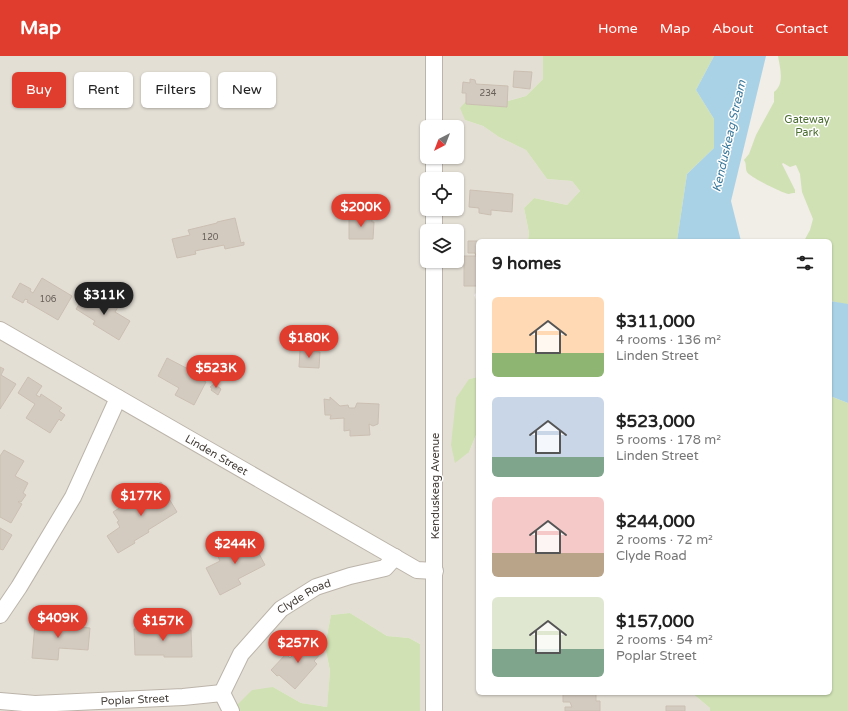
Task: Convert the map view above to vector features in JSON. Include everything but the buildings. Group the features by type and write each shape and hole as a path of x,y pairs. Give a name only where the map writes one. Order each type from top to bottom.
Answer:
{"street":[{"path":"434,56 434,120"},
{"name":"Kenduskeag Avenue","path":"434,268 434,711"},
{"name":"Linden Street","path":"0,330 417,570 435,571"},
{"path":"0,615 19,587 73,497 118,398"},
{"name":"Clyde Road","path":"222,692 241,654 281,609 316,587 350,576 385,568 395,557"},
{"path":"222,692 231,711"},
{"name":"Poplar Street","path":"0,701 35,704 183,698 222,692"}],"shaded area":[{"path":"0,56 543,56 543,79 526,96 497,104 465,120 483,126 499,137 526,150 547,179 572,181 580,191 567,205 534,198 524,208 529,233 528,239 476,239 476,293 474,295 476,300 476,377 469,379 469,452 476,435 476,695 694,695 710,708 710,711 420,711 420,644 409,638 387,636 350,613 331,615 325,646 330,671 327,707 301,703 273,687 232,710 0,711"}],"green space":[{"path":"543,56 714,56 696,90 714,119 714,148 687,174 677,239 528,239 529,233 524,208 534,198 567,205 580,191 572,181 547,179 526,150 499,137 483,126 465,120 460,108 469,98 497,104 526,96 543,79"},
{"name":"Gateway Park","path":"778,56 848,56 848,305 832,300 832,239 805,239 810,230 813,219 802,192 800,174 796,165 790,167 783,163 782,164 795,190 795,193 789,194 760,181 749,174 746,170 744,160 749,154 756,135 774,102 774,92 780,85 781,71"},
{"path":"476,377 476,435 469,452 455,463 451,445 456,398 469,379"},
{"path":"832,397 848,403 848,711 710,711 710,708 694,695 832,695"},
{"path":"350,613 387,636 409,638 420,644 420,711 226,711 232,710 252,690 273,687 301,703 327,707 330,671 325,646 331,615"}],"water":[{"name":"Kenduskeag Stream","path":"714,56 766,56 731,201 740,239 677,239 687,174 714,148 714,119 696,90"},
{"path":"832,301 848,304 848,403 832,397"}]}
